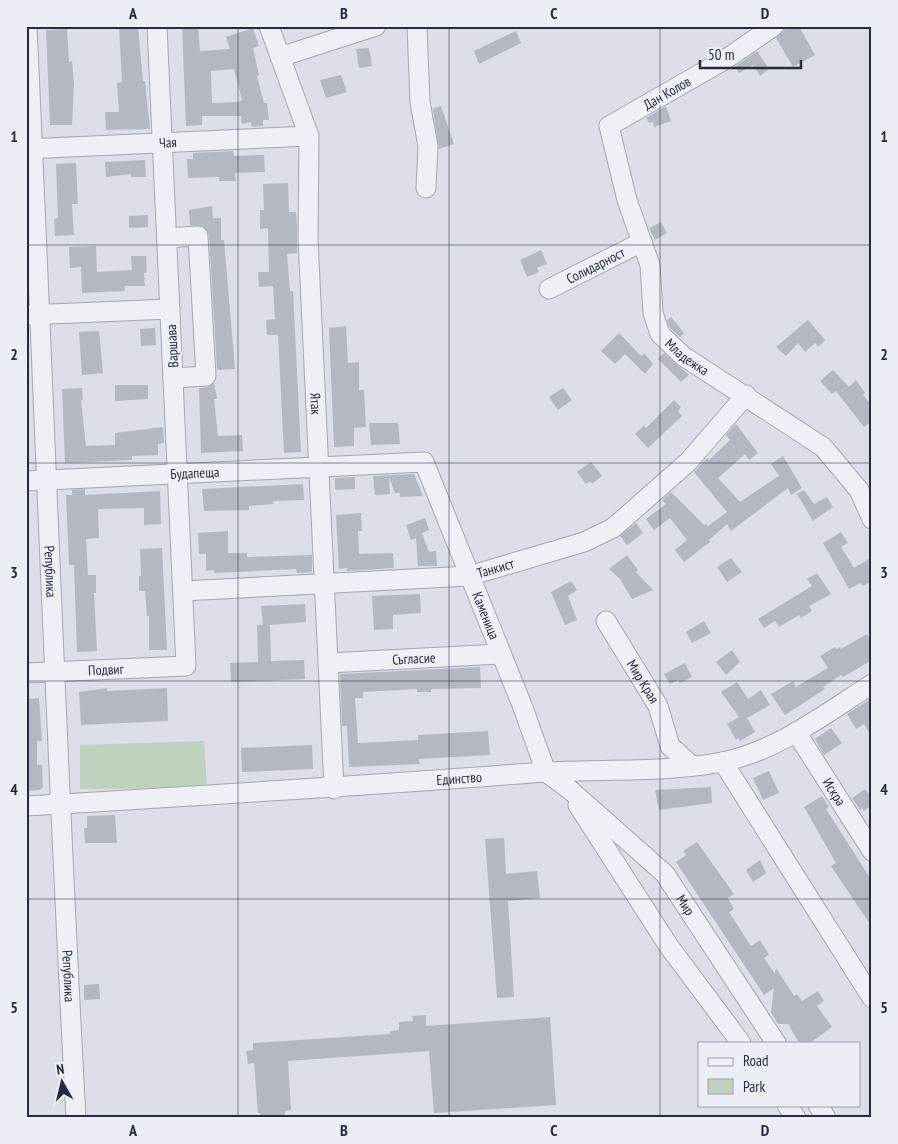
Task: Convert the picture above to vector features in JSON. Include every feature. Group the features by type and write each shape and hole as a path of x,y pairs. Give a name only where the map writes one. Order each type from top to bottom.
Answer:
{"street":[{"name":"Република","path":"27,26 33,315 47,480 61,804 60,832 76,1118"},
{"name":"Варшава","path":"157,26 186,666"},
{"name":"Ятак","path":"269,26 310,136 308,240 334,789"},
{"path":"280,57 376,26"},
{"path":"417,26 420,102 428,146 426,188"},
{"name":"Дан Колов","path":"609,126 726,60 774,26"},
{"name":"Младежка","path":"609,126 627,200 650,265 653,313 660,334 683,356 823,447 859,490 872,519"},
{"name":"Чая","path":"29,149 310,136"},
{"path":"167,238 198,236 206,376 173,378"},
{"name":"Солидарност","path":"549,289 642,242"},
{"path":"33,315 170,302 201,294"},
{"name":"Танкист","path":"183,591 469,576 576,545 613,528 688,462 746,396"},
{"name":"Каменица","path":"363,465 424,462 522,705 546,772"},
{"name":"Будапеща","path":"26,481 363,465"},
{"name":"Мир Края","path":"606,621 658,706 670,746"},
{"name":"Съгласие","path":"328,663 500,654"},
{"name":"Подвиг","path":"26,673 186,666"},
{"name":"Единство","path":"26,806 334,789 546,772 664,767 723,762 772,745 872,684"},
{"name":"Искра","path":"796,732 872,851"},
{"path":"664,767 670,746 691,765"},
{"path":"723,762 872,998"},
{"name":"Мир","path":"546,772 569,789 665,874 775,1042"},
{"name":"Мир","path":"569,789 668,945 740,1042"},
{"path":"788,1106 796,1118"},
{"path":"819,1106 826,1118"}],"green space":[{"path":"204,741 207,788 80,789 80,745"}],"building":[{"path":"182,26 198,26 200,51 230,49 226,37 253,28 259,46 253,48 259,75 257,76 264,103 267,103 269,120 263,120 263,126 252,127 251,122 242,124 241,116 202,116 202,125 186,126","holes":["234,69 242,100 239,102 212,103 211,71"]},
{"path":"785,26 799,26 815,55 793,67 776,38 784,31"},
{"path":"119,27 138,27 150,129 106,130 105,112 119,112 117,83 122,82"},
{"path":"67,29 69,62 72,61 74,83 72,125 50,125 46,30"},
{"path":"516,31 521,43 479,64 474,51"},
{"path":"369,48 372,66 359,68 356,49"},
{"path":"757,51 769,69 760,76 753,65 739,73 735,67"},
{"path":"341,75 347,92 326,98 320,80"},
{"path":"441,106 454,144 439,149 433,109"},
{"path":"666,106 671,121 654,127 653,122 649,123 646,118"},
{"path":"233,151 234,156 264,155 265,172 235,173 236,181 219,181 219,177 188,178 187,159 193,159 193,153"},
{"path":"145,160 146,177 131,177 131,174 106,177 105,162"},
{"path":"76,163 78,204 72,204 74,235 55,236 54,219 58,218 56,164"},
{"path":"288,183 289,212 296,212 297,224 297,253 287,254 290,291 293,291 301,452 284,453 278,335 267,335 266,320 275,319 273,286 259,287 258,272 269,272 268,228 260,229 260,210 264,210 263,184"},
{"path":"212,206 213,218 221,218 221,240 224,240 235,369 217,370 209,235 203,226 190,225 189,210"},
{"path":"148,215 148,227 129,228 129,216"},
{"path":"661,222 667,233 655,240 649,228"},
{"path":"96,246 97,272 132,270 131,256 146,256 147,273 144,273 145,286 124,286 125,291 82,293 81,267 70,268 69,247"},
{"path":"541,250 547,264 537,268 539,272 527,277 520,260"},
{"path":"671,317 684,333 680,337 670,328 667,320"},
{"path":"808,320 825,340 818,347 815,343 805,352 798,343 786,356 776,347"},
{"path":"346,326 348,363 359,362 359,390 364,390 366,427 354,428 354,446 334,447 329,328"},
{"path":"155,328 156,345 141,346 140,329"},
{"path":"99,331 103,373 82,375 79,332"},
{"path":"619,333 641,356 644,353 653,364 645,374 625,354 615,364 601,351"},
{"path":"664,353 689,375 681,382 658,359"},
{"path":"833,370 849,387 856,380 865,393 863,395 872,406 872,421 864,427 836,391 832,394 820,381"},
{"path":"214,383 217,399 214,399 218,436 242,435 243,451 201,453 199,388 207,387"},
{"path":"115,385 148,385 148,399 115,401"},
{"path":"82,388 83,400 81,400 86,446 115,445 115,433 163,427 164,443 158,444 158,455 132,456 132,460 65,463 62,389"},
{"path":"563,388 572,400 558,410 549,397"},
{"path":"674,400 681,407 678,411 682,416 648,448 635,434 644,425 646,428"},
{"path":"369,423 398,423 400,444 371,445"},
{"path":"736,424 758,453 749,460 745,454 718,478 740,502 779,476 771,464 783,456 802,488 791,495 788,488 731,531 727,524 709,540 710,542 684,562 675,550 687,540 670,518 654,530 646,519 666,504 662,500 671,492 704,525 708,526 727,512 694,472 707,458 709,460 730,440 726,435"},
{"path":"591,462 602,476 592,484 590,481 586,484 577,472"},
{"path":"414,474 423,496 400,497 400,493 395,493 389,477 390,494 375,495 373,476"},
{"path":"355,477 355,489 335,490 335,478"},
{"path":"303,484 304,500 273,501 274,504 249,506 249,510 204,511 202,489"},
{"path":"85,489 85,495 160,491 161,524 144,525 144,508 98,509 99,538 86,539 88,575 96,575 96,593 94,593 97,651 77,652 74,565 69,565 66,495 72,495 72,490"},
{"path":"804,490 814,504 827,497 833,507 813,521 797,494"},
{"path":"361,513 362,531 358,531 359,554 393,553 394,568 347,571 347,568 339,569 336,515"},
{"path":"425,518 429,530 422,533 429,552 436,551 437,566 418,566 416,538 411,540 406,525"},
{"path":"636,523 643,533 627,545 620,536"},
{"path":"228,531 228,553 247,553 247,557 312,555 312,572 297,573 296,569 214,573 214,570 206,571 206,554 199,554 198,533"},
{"path":"841,532 848,543 841,547 854,568 872,557 872,581 863,586 860,583 849,589 823,543"},
{"path":"162,548 167,650 149,650 149,616 147,616 145,591 139,591 139,576 141,576 140,549"},
{"path":"627,555 638,570 636,572 653,590 632,599 620,579 609,569"},
{"path":"731,558 742,572 727,582 717,567"},
{"path":"817,573 831,594 809,606 812,611 801,618 799,615 779,627 775,621 764,628 758,619 812,586 807,579"},
{"path":"571,581 577,590 568,596 577,620 565,625 551,592"},
{"path":"420,594 421,613 393,615 393,629 374,630 372,596"},
{"path":"305,604 306,622 270,625 271,661 304,660 305,679 231,682 230,663 258,662 257,625 263,625 261,606"},
{"path":"704,621 711,633 692,643 686,632"},
{"path":"867,634 872,643 872,660 843,677 841,675 823,687 825,689 785,715 771,694 793,681 796,687 828,668 820,656 835,647 836,649 840,647 841,649"},
{"path":"732,650 740,662 726,675 716,662"},
{"path":"685,663 692,677 680,683 678,680 670,684 664,674"},
{"path":"480,667 481,688 431,689 431,692 417,692 417,689 363,692 363,698 355,698 358,743 418,740 418,735 488,731 490,755 419,759 420,764 349,767 347,726 342,726 340,674"},
{"path":"737,682 748,699 761,690 770,705 747,718 755,732 740,741 738,738 736,740 727,724 739,717 721,692"},
{"path":"107,688 107,691 167,688 168,721 81,725 79,692"},
{"path":"39,698 42,741 37,741 37,765 42,765 43,787 40,790 26,791 26,699"},
{"path":"872,698 872,738 864,724 856,729 847,714"},
{"path":"831,728 842,743 824,755 815,739"},
{"path":"312,745 313,769 242,772 241,748"},
{"path":"769,771 779,793 763,800 753,778"},
{"path":"711,787 712,803 659,810 655,790"},
{"path":"865,789 872,798 872,805 864,811 862,808 860,810 852,798"},
{"path":"822,796 829,807 826,809 872,881 872,927 831,866 836,863 804,807"},
{"path":"115,815 117,843 85,843 84,828 87,828 87,816"},
{"path":"504,838 506,874 537,871 540,898 508,901 514,997 497,998 485,839"},
{"path":"697,842 734,894 728,898 734,909 729,912 751,946 760,940 769,955 764,958 775,974 776,968 794,996 797,994 802,1001 818,991 824,1001 817,1006 832,1027 811,1042 798,1042 788,1024 778,1024 771,1012 774,988 764,995 676,862 686,855 683,851"},
{"path":"760,860 766,873 753,882 746,870"},
{"path":"99,984 100,999 84,1000 84,985"},
{"path":"426,1015 426,1026 550,1017 556,1105 434,1113 429,1051 288,1061 291,1110 285,1111 285,1118 260,1118 254,1063 248,1064 246,1051 253,1050 253,1043 390,1034 390,1031 399,1030 399,1022 413,1021 412,1016"}]}
